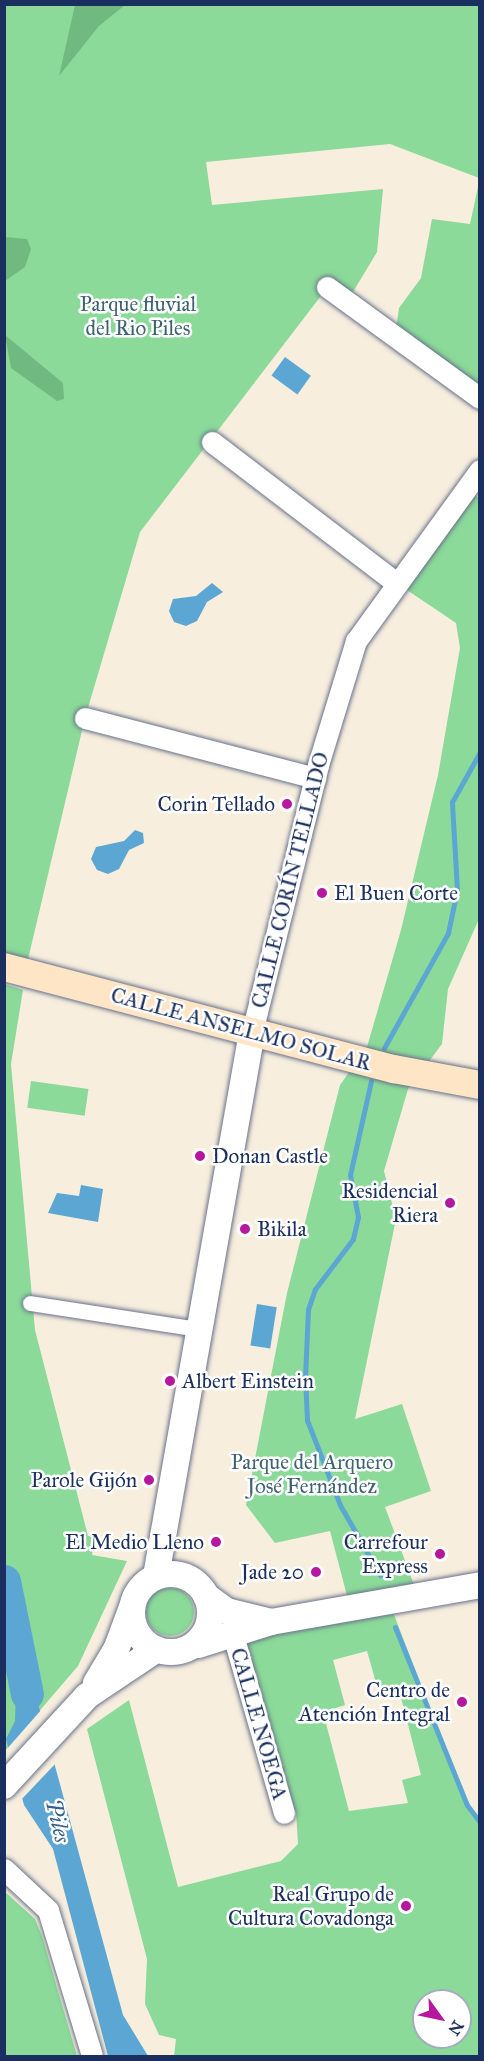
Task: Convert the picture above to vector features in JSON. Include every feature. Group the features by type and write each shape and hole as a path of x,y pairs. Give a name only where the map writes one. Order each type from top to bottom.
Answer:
{"main road":[{"name":"CALLE ANSELMO SOLAR","path":"4,967 394,1069 480,1085"}],"street":[{"path":"327,287 480,398"},
{"path":"212,442 395,582"},
{"name":"CALLE CORÍN TELLADO","path":"156,1576 167,1497 252,1032 315,778 356,641 395,582 480,470"},
{"path":"85,718 315,778"},
{"path":"30,1303 198,1329"},
{"name":"CALLE CORÍN TELLADO","path":"167,1497 173,1553 187,1577"},
{"path":"8,1782 87,1696 116,1650 136,1594 156,1576 187,1577 206,1596 227,1611 271,1622"},
{"path":"132,1607 141,1638 157,1649 170,1654 271,1622 480,1585"},
{"path":"198,1645 210,1617 206,1596"},
{"name":"CALLE NOEGA","path":"233,1635 284,1813"},
{"path":"87,1696 157,1649"},
{"path":"4,1869 48,1910 92,2056"}],"green space":[{"name":"Parque fluvial del Rio Piles","path":"4,5 480,5 479,178 390,144 206,162 212,205 383,189 377,252 347,302 327,288 140,532 85,718 25,972 4,967"},
{"path":"75,5 125,5 99,26 59,76"},
{"path":"479,182 479,398 395,336 399,308 421,278 432,219 470,224"},
{"path":"5,237 27,239 31,249 25,267 5,281"},
{"path":"5,335 63,383 64,399 57,401 11,368"},
{"name":"Parque del Arquero José Fernández","path":"466,488 480,499 479,919 448,989 442,1044 408,1089 384,1171 396,1219 355,1419 402,1404 431,1491 385,1507 417,1593 388,1599 467,1805 479,1822 479,2056 174,2056 176,2039 159,2035 145,2004 147,1959 87,1729 129,1700 178,1887 281,1861 298,1844 296,1811 284,1813 233,1635 350,1607 330,1531 275,1543 246,1505 287,1293 340,1085 367,1047 401,930 438,775 460,648 456,623 395,582","holes":["367,1651 378,1690 398,1686 421,1775 402,1780 408,1803 349,1811 323,1712 345,1705 333,1660"]},
{"path":"4,984 23,990 11,1064 35,1330 88,1536 95,1537 92,1555 127,1561 78,1666 5,1751"},
{"path":"31,1081 88,1089 85,1116 27,1108"},
{"path":"165,1588 175,1588 187,1595 194,1607 194,1617 187,1629 175,1636 165,1636 150,1625 146,1617 146,1607 157,1592"},
{"path":"4,1891 35,1919 77,2056 5,2056"}],"water":[{"path":"285,357 311,376 297,394 271,376"},
{"path":"212,583 223,592 207,602 197,621 186,626 174,622 169,611 173,599 196,596"},
{"path":"135,830 143,833 144,843 129,850 119,869 108,874 97,870 91,859 96,847 124,841"},
{"path":"81,1185 103,1189 98,1222 48,1213 57,1193 79,1196"},
{"path":"257,1304 277,1307 270,1349 250,1345"},
{"path":"17,1650 34,1689 123,2015 148,2056 108,2056 53,1849 24,1805 6,1739 15,1721"}],"pier":[{"path":"42,1709 57,1762 20,1801 6,1750"}],"waterway":[{"path":"384,1048 448,933 457,890 452,802 480,752"},
{"path":"371,1081 350,1175 358,1217 353,1239 315,1289 308,1309 305,1377 307,1420 340,1505 380,1575"},
{"name":"Piles","path":"4,1581 27,1694"},
{"path":"395,1627 467,1805 480,1822"}],"place":[{"name":"Corin Tellado","path":"287,804"},
{"name":"El Buen Corte","path":"322,893"},
{"name":"Donan Castle","path":"200,1156"},
{"name":"Residencial Riera","path":"450,1203"},
{"name":"Bikila","path":"245,1229"},
{"name":"Albert Einstein","path":"170,1381"},
{"name":"Parole Gijón","path":"149,1480"},
{"name":"El Medio Lleno","path":"216,1542"},
{"name":"Carrefour Express","path":"440,1554"},
{"name":"Jade 20","path":"316,1572"},
{"name":"Centro de Atención Integral","path":"462,1702"},
{"name":"Real Grupo de Cultura Covadonga","path":"406,1906"}]}
